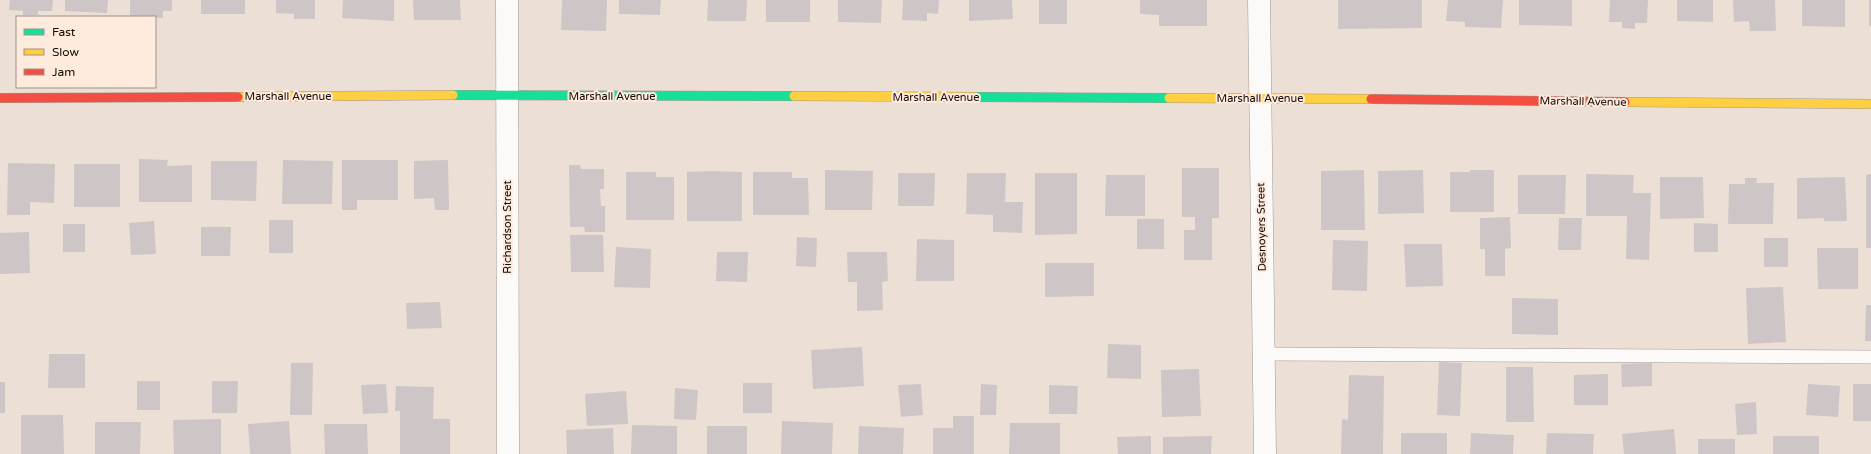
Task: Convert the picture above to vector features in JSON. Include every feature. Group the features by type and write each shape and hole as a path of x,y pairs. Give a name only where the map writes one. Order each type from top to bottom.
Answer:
{"street":[{"name":"Richardson Street","path":"507,0 508,454"},
{"name":"Desnoyers Street","path":"1259,0 1259,98 1265,454"},
{"name":"Marshall Avenue","path":"0,98 507,95 1259,98 1871,104"}],"lane":[{"path":"1263,354 1871,357"}],"building":[{"path":"10,0 53,0 52,11 38,11 38,15 23,15 23,11 9,10"},
{"path":"65,0 108,0 107,13 65,11"},
{"path":"130,0 172,0 172,11 163,11 163,18 156,18 156,16 130,16"},
{"path":"201,0 245,0 245,14 201,14"},
{"path":"276,0 315,0 315,19 294,19 294,14 276,13"},
{"path":"343,0 394,0 394,21 342,18"},
{"path":"413,0 460,0 461,20 414,20"},
{"path":"562,0 607,0 606,31 561,30"},
{"path":"619,0 661,0 660,15 619,14"},
{"path":"708,0 747,0 746,21 707,21"},
{"path":"766,0 810,0 810,22 766,22"},
{"path":"838,0 882,0 881,23 838,22"},
{"path":"903,0 939,0 938,14 927,13 927,21 902,20"},
{"path":"969,0 1012,0 1013,19 969,21"},
{"path":"1039,0 1067,0 1067,24 1039,24"},
{"path":"1140,0 1207,0 1207,26 1159,26 1159,15 1140,14"},
{"path":"1338,0 1422,0 1422,28 1338,29"},
{"path":"1448,0 1503,0 1501,28 1465,27 1465,22 1446,21"},
{"path":"1519,0 1572,0 1572,26 1519,25"},
{"path":"1610,0 1648,0 1647,23 1635,23 1635,29 1622,28 1622,22 1609,22"},
{"path":"1677,0 1713,0 1713,22 1677,21"},
{"path":"1733,0 1775,0 1776,31 1750,31 1749,21 1734,22"},
{"path":"1802,0 1845,0 1845,27 1802,26"},
{"path":"1869,0 1871,0 1871,26 1869,26"},
{"path":"139,159 168,160 167,166 192,165 192,202 139,202"},
{"path":"283,160 333,161 332,204 282,204"},
{"path":"342,160 398,160 398,200 357,200 357,210 342,210"},
{"path":"448,160 449,210 435,210 434,198 414,199 414,161"},
{"path":"211,161 257,161 256,201 211,200"},
{"path":"8,163 55,164 54,203 30,202 30,215 7,215"},
{"path":"74,164 120,164 120,207 74,207"},
{"path":"569,165 580,165 581,169 604,169 604,189 600,189 601,206 605,206 605,232 585,232 584,227 570,227"},
{"path":"1182,168 1219,168 1219,218 1212,218 1212,260 1184,260 1184,230 1195,230 1195,217 1182,217"},
{"path":"825,170 873,171 872,210 825,210"},
{"path":"1364,170 1365,230 1321,230 1321,171"},
{"path":"1423,170 1424,213 1378,214 1378,171"},
{"path":"1470,170 1494,170 1494,212 1450,212 1450,172 1470,172"},
{"path":"626,172 656,172 656,177 674,177 674,220 626,220"},
{"path":"687,172 742,172 742,221 687,221"},
{"path":"753,172 792,172 792,178 808,178 809,215 753,215"},
{"path":"898,173 935,173 934,206 898,206"},
{"path":"967,173 1006,173 1005,202 1023,202 1022,233 993,232 993,215 966,214"},
{"path":"1035,173 1077,173 1077,234 1035,235"},
{"path":"1586,174 1634,175 1633,193 1651,193 1649,260 1626,259 1627,216 1586,216"},
{"path":"1871,174 1871,248 1866,248 1866,175"},
{"path":"1106,175 1145,175 1145,216 1105,216"},
{"path":"1518,175 1566,175 1565,214 1518,214"},
{"path":"1660,177 1703,177 1704,218 1660,219"},
{"path":"1845,177 1847,221 1824,221 1824,218 1797,219 1797,178"},
{"path":"1745,178 1757,178 1756,183 1774,183 1773,224 1728,224 1729,184 1745,184"},
{"path":"1510,217 1511,248 1505,249 1505,276 1485,276 1485,249 1480,249 1480,218"},
{"path":"1559,218 1582,218 1581,250 1558,250"},
{"path":"1137,219 1164,219 1164,249 1137,249"},
{"path":"269,220 293,220 293,253 269,253"},
{"path":"154,221 156,254 131,255 129,223"},
{"path":"1694,223 1718,224 1718,252 1694,252"},
{"path":"63,224 85,224 85,252 63,252"},
{"path":"201,227 231,227 230,256 201,256"},
{"path":"29,232 30,273 0,274 0,233"},
{"path":"570,235 603,235 604,272 571,272"},
{"path":"797,237 817,238 816,267 796,266"},
{"path":"1764,238 1788,238 1788,267 1764,267"},
{"path":"917,239 954,240 954,281 916,281"},
{"path":"1333,240 1368,241 1367,291 1332,290"},
{"path":"1404,244 1442,244 1443,286 1406,287"},
{"path":"616,247 651,249 650,288 614,287"},
{"path":"1817,248 1858,248 1858,289 1818,289"},
{"path":"717,252 748,252 747,282 716,281"},
{"path":"847,252 887,252 888,281 882,282 883,310 857,311 857,282 848,282"},
{"path":"1045,263 1094,263 1094,296 1045,297"},
{"path":"1783,287 1786,342 1748,344 1746,288"},
{"path":"1512,298 1558,299 1558,335 1512,334"},
{"path":"440,302 442,328 407,329 406,303"},
{"path":"1866,305 1871,305 1871,341 1865,341"},
{"path":"1108,344 1141,345 1141,379 1107,378"},
{"path":"862,347 864,386 813,389 811,350"},
{"path":"49,354 85,354 85,388 48,388"},
{"path":"1439,362 1462,363 1460,416 1437,415"},
{"path":"291,363 313,363 312,415 290,415"},
{"path":"1652,363 1652,386 1622,387 1621,364"},
{"path":"1506,367 1533,367 1534,422 1506,422"},
{"path":"1199,369 1201,416 1162,417 1161,370"},
{"path":"1608,374 1608,405 1574,405 1574,375"},
{"path":"1349,375 1384,375 1383,454 1341,454 1342,419 1348,420"},
{"path":"137,381 160,381 160,410 137,410"},
{"path":"212,381 238,381 237,413 212,413"},
{"path":"0,382 5,382 5,413 0,413"},
{"path":"743,383 772,383 772,413 743,413"},
{"path":"386,384 388,413 363,414 361,385"},
{"path":"921,384 923,415 901,417 898,385"},
{"path":"981,384 997,385 996,415 980,415"},
{"path":"1808,384 1840,386 1838,417 1806,415"},
{"path":"1853,384 1871,384 1871,421 1853,421"},
{"path":"1049,385 1078,386 1077,414 1049,414"},
{"path":"396,386 434,387 433,419 450,419 450,454 400,454 400,411 395,411"},
{"path":"675,388 698,390 696,420 674,419"},
{"path":"626,391 628,424 587,426 585,394"},
{"path":"1756,402 1757,434 1737,435 1735,404"},
{"path":"21,415 63,415 64,454 21,454"},
{"path":"953,416 974,416 974,454 933,454 933,428 953,428"},
{"path":"221,419 221,454 174,454 173,420"},
{"path":"289,421 291,454 250,454 248,424"},
{"path":"782,421 833,423 832,454 781,454"},
{"path":"95,422 141,422 140,454 95,454"},
{"path":"1010,423 1060,423 1060,454 1009,454"},
{"path":"324,424 367,424 368,454 325,454"},
{"path":"632,425 677,426 677,454 631,454"},
{"path":"707,426 747,426 747,454 707,454"},
{"path":"859,426 904,428 903,454 858,454"},
{"path":"613,428 614,454 567,454 566,430"},
{"path":"1674,429 1676,454 1624,454 1622,434"},
{"path":"1401,433 1447,433 1447,454 1401,454"},
{"path":"1471,433 1514,435 1513,454 1470,454"},
{"path":"1547,433 1594,434 1593,454 1546,454"},
{"path":"1151,436 1151,454 1118,454 1117,437"},
{"path":"1212,436 1211,454 1163,454 1163,437"},
{"path":"1773,436 1819,436 1819,454 1773,454"},
{"path":"1698,439 1735,439 1735,454 1698,454"}],"traffic: fast":[{"path":"453,95 794,96"},
{"path":"975,97 1169,98"}],"traffic: slow":[{"path":"238,97 453,95"},
{"path":"794,96 975,97"},
{"path":"1169,98 1371,99"},
{"path":"1625,102 1871,104"}],"traffic: jam":[{"path":"0,98 238,97"},
{"path":"1371,99 1625,102"}]}
